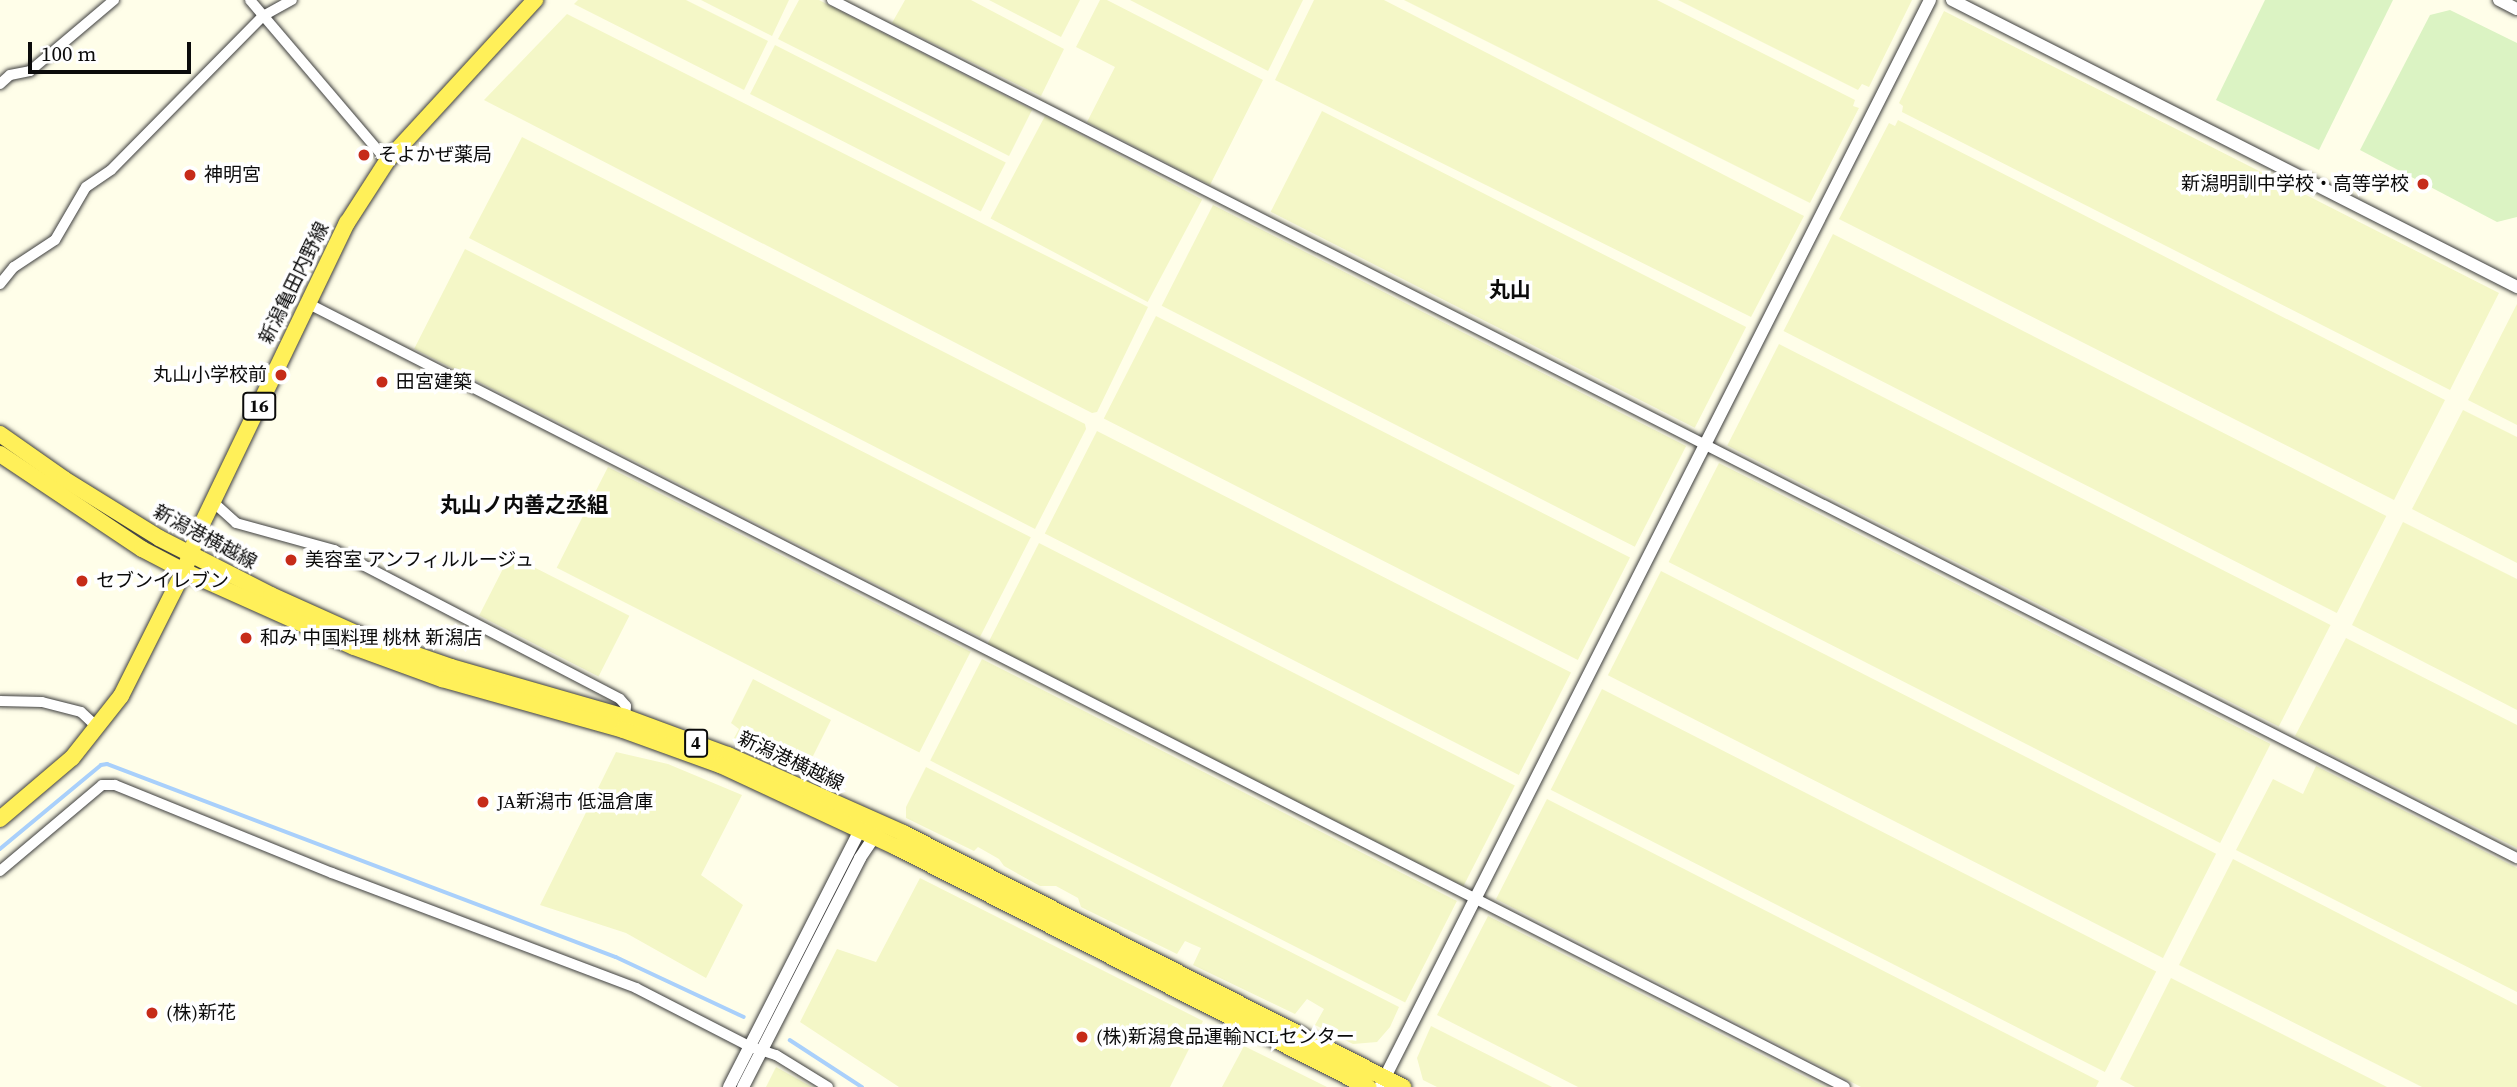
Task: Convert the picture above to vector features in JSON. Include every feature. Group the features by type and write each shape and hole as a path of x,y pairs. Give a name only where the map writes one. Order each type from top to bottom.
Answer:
{"main road":[{"name":"新潟亀田内野線","path":"0,819 72,758 121,696 184,570 213,502 307,303 347,223 387,161 535,0"},
{"name":"新潟港横越線","path":"0,434 64,479 159,538 190,554 362,636 451,667 625,717 728,755 1368,1087"},
{"name":"新潟港横越線","path":"0,454 142,549 184,570 354,646 430,674 623,730 720,765 870,828 1382,1082 1403,1087"}],"street":[{"path":"0,84 10,75 30,71 114,0"},
{"path":"250,0 387,161"},
{"path":"0,284 15,267 55,240 86,187 111,170 263,16 292,0"},
{"path":"832,0 2517,858"},
{"path":"1382,1082 1706,447 1930,0"},
{"path":"1952,0 2517,286"},
{"path":"2499,0 2517,9"},
{"path":"307,303 1845,1087"},
{"path":"213,502 236,523 334,550 620,699 626,706 625,717"},
{"path":"0,701 42,702 81,712 96,727"},
{"path":"0,872 102,785 115,785 332,873 636,988 828,1087"},
{"path":"729,1087 757,1049 860,858 870,828"},
{"path":"743,1087 757,1049"}],"green space":[{"path":"578,0 686,0 768,41 744,90 574,4"},
{"path":"701,0 789,0 772,36"},
{"path":"799,0 819,0 1032,110 1009,156 778,39"},
{"path":"905,0 971,0 1064,49 1041,96 892,23"},
{"path":"989,0 1080,0 1061,37"},
{"path":"1100,0 1107,0 1263,80 1210,185 1087,122 1115,67 1076,47"},
{"path":"1130,0 1303,0 1268,71"},
{"path":"1314,0 1384,0 1804,216 1751,317 1275,80"},
{"path":"1404,0 1657,0 1855,100 1853,106 1859,108 1810,203"},
{"path":"1678,0 1912,0 1869,87 1862,84 1858,90"},
{"path":"2265,0 2393,0 2319,150 2216,100"},
{"path":"2450,10 2517,43 2517,217 2497,222 2360,150 2430,15"},
{"path":"1944,11 2499,293 2450,390 1902,112 1903,106 1899,103"},
{"path":"567,14 1148,307 1097,412 1092,413 484,100"},
{"path":"775,45 1006,163 981,212 750,94"},
{"path":"1322,111 1746,327 1695,428 1271,212"},
{"path":"1045,116 1202,200 1148,302 991,218"},
{"path":"1898,120 2445,400 2394,500 1839,219 1889,123 1895,126"},
{"path":"522,137 1085,424 1086,429 1035,529 469,238"},
{"path":"1213,205 1686,446 1635,547 1162,306"},
{"path":"1833,234 2386,516 2337,613 1784,331"},
{"path":"465,249 1031,537 980,637 414,349"},
{"path":"2517,304 2517,425 2468,400"},
{"path":"1156,316 1630,558 1578,660 1104,418"},
{"path":"1779,344 2331,625 2279,727 1727,446"},
{"path":"2463,410 2517,437 2517,563 2412,509"},
{"path":"1097,431 1571,673 1519,775 1045,533"},
{"path":"1719,463 2271,744 2220,843 1669,562"},
{"path":"608,467 971,652 919,752 557,568"},
{"path":"2403,522 2517,579 2517,710 2352,625"},
{"path":"1039,543 1515,785 1463,886 988,644"},
{"path":"510,555 629,616 599,676 479,616"},
{"path":"1661,571 2216,854 2163,958 1608,675"},
{"path":"2346,638 2517,725 2517,848 2295,736"},
{"path":"982,659 1457,901 1405,1003 930,761"},
{"path":"753,679 831,720 806,770 734,738 739,729 731,723"},
{"path":"1602,689 2156,971 2105,1072 1551,790"},
{"path":"616,752 668,764 742,795 701,875 743,905 706,978 626,933 540,905"},
{"path":"2316,766 2517,868 2517,992 2236,850 2273,779 2303,794"},
{"path":"926,767 1399,1007 1390,1027 1377,1042 1353,1044 1315,1025 1324,1009 1307,999 1295,1014 1193,965 1201,948 1185,941 1177,954 1081,907 1078,898 1056,886 1040,886 1004,866 999,859 978,847 974,851 906,818 906,807"},
{"path":"1547,799 2099,1081 2096,1087 1861,1087 1496,899"},
{"path":"2233,859 2517,1005 2517,1087 2422,1087 2179,965"},
{"path":"920,878 1203,1021 1170,1087 899,1087 800,1022 837,949 876,962"},
{"path":"1488,916 1825,1087 1578,1087 1437,1015"},
{"path":"2171,978 2387,1087 2135,1087 2120,1079"},
{"path":"1431,1026 1552,1087 1437,1087 1423,1080 1417,1058"},
{"path":"1244,1046 1327,1087 1222,1087"},
{"path":"776,1067 812,1087 766,1087"}],"waterway":[{"path":"0,849 101,765 107,764 616,957 744,1017"},
{"path":"790,1040 862,1087"}],"place":[{"name":"そよかぜ薬局","path":"364,155"},
{"name":"神明宮","path":"190,175"},
{"name":"新潟明訓中学校・高等学校","path":"2423,184"},
{"name":"丸山小学校前","path":"281,375"},
{"name":"田宮建築","path":"382,382"},
{"name":"美容室 アンフィルルージュ","path":"291,560"},
{"name":"セブンイレブン","path":"82,581"},
{"name":"和み 中国料理 桃林 新潟店","path":"246,638"},
{"name":"JA新潟市 低温倉庫","path":"483,802"},
{"name":"(株)新花","path":"152,1013"},
{"name":"(株)新潟食品運輸NCLセンター","path":"1082,1037"}],"district":[{"name":"丸山","path":"1510,290"},
{"name":"丸山ノ内善之丞組","path":"524,505"}]}
